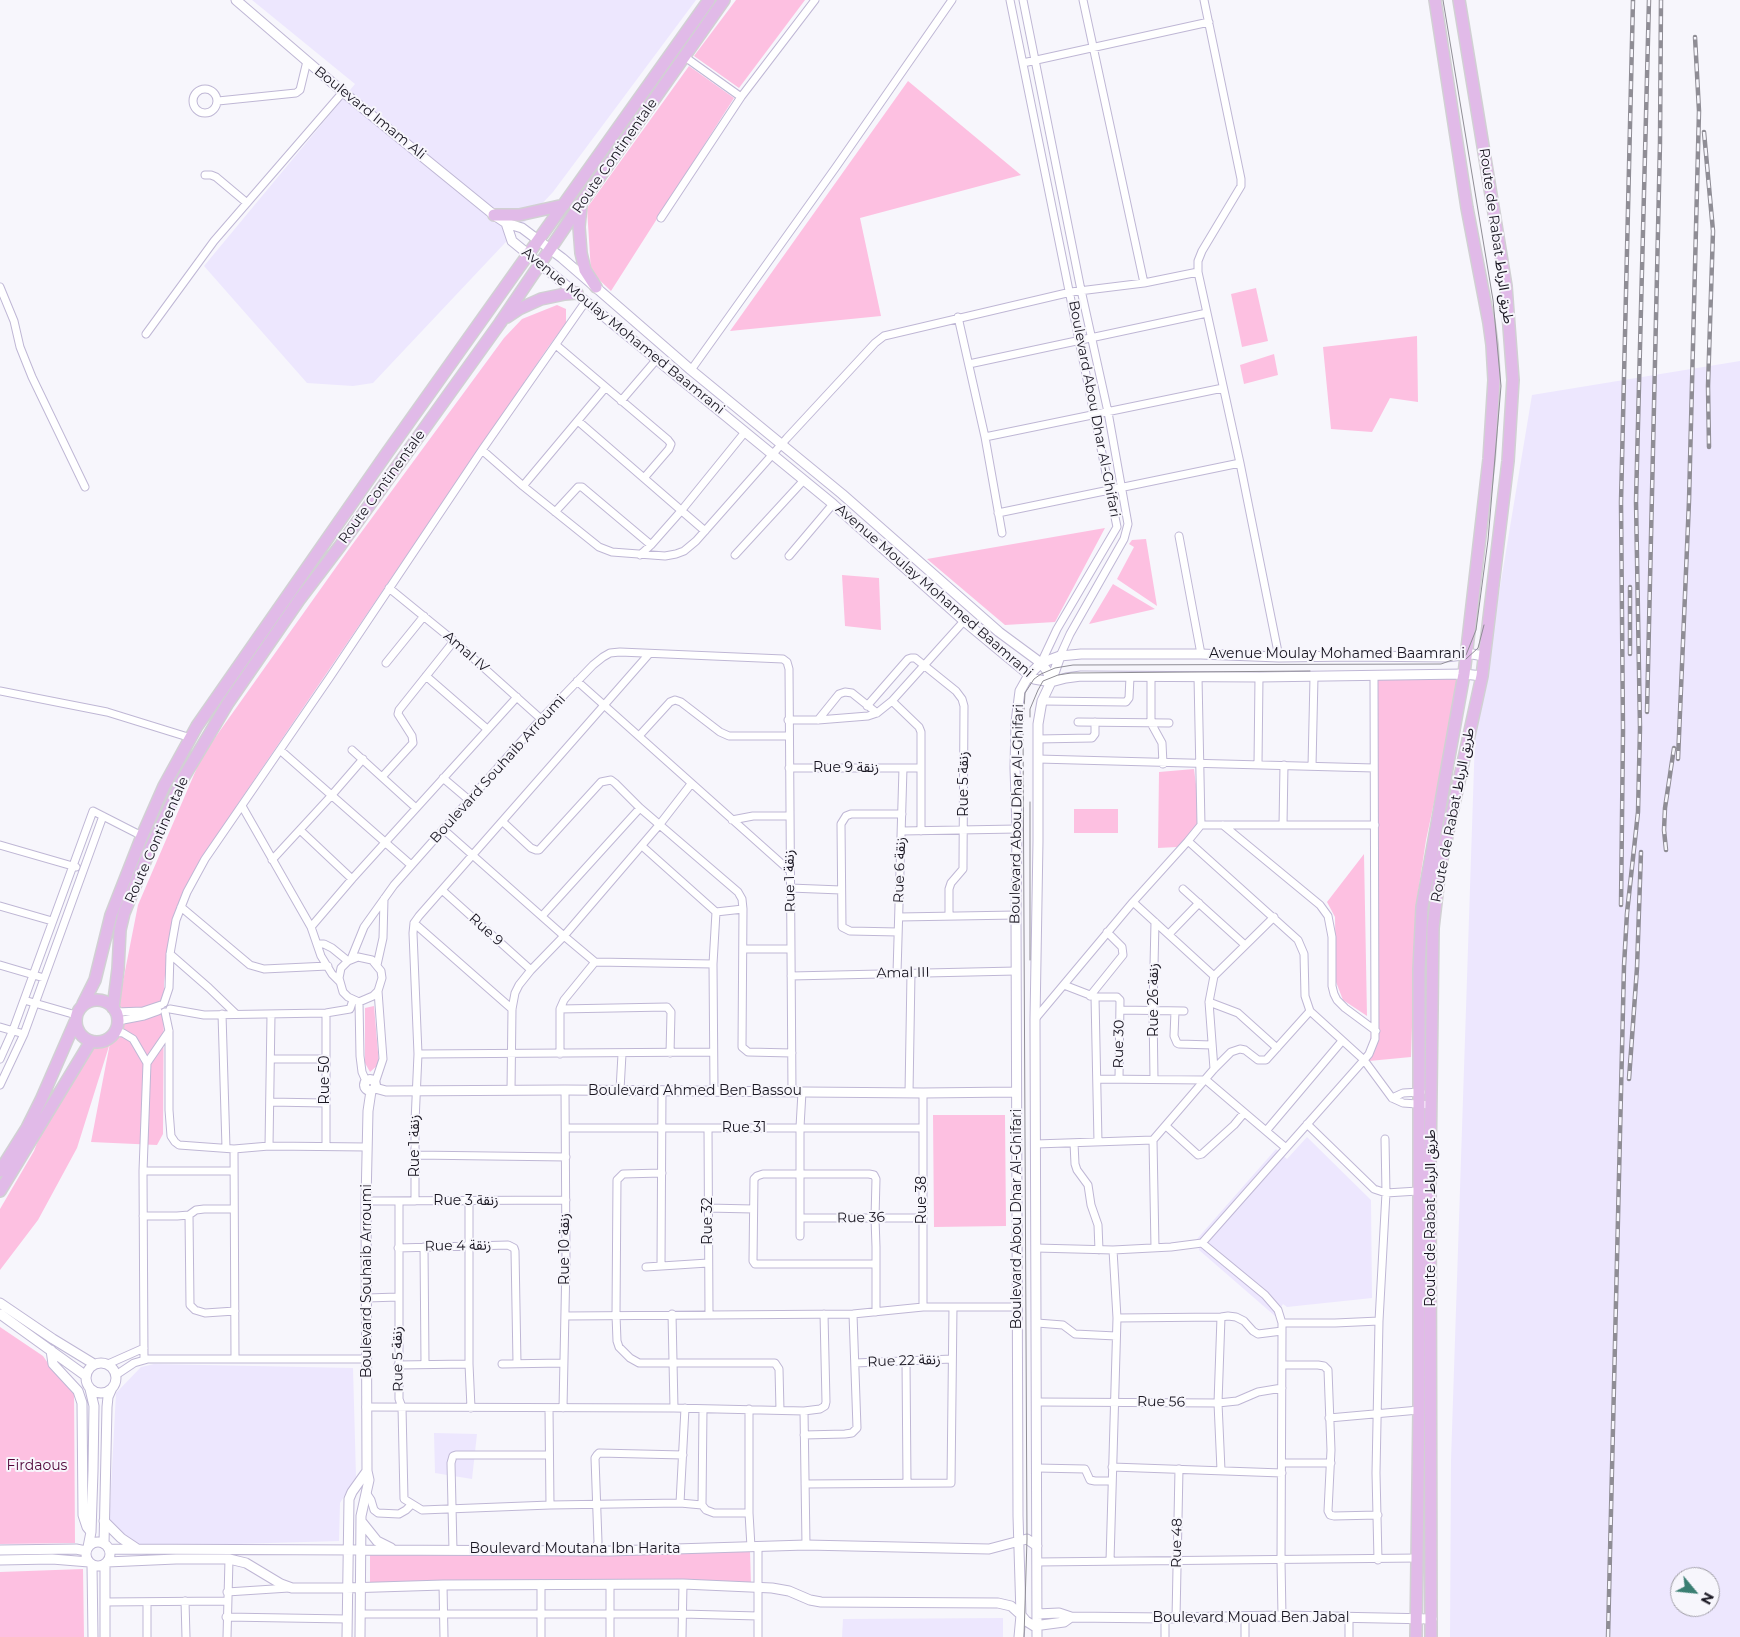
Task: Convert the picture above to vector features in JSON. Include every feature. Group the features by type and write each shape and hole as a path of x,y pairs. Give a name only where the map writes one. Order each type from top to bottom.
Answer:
{"main road":[{"name":"Route Continentale","path":"83,1004 95,980 111,915 142,836 164,786 190,738 268,624 709,0"},
{"name":"Route Continentale","path":"115,1018 120,930 124,913 151,847 182,780 228,703 299,600 500,323 550,248 724,0"},
{"name":"Route de Rabat طريق الرباط","path":"1416,1637 1419,1410 1419,969 1422,907 1464,674 1489,459 1494,380 1489,323 1467,208 1435,0"},
{"name":"Route de Rabat طريق الرباط","path":"1431,1637 1430,1190 1432,970 1435,903 1449,822 1482,676 1508,461 1513,380 1506,286 1459,0"},
{"path":"582,202 579,227 581,253 585,270 596,287"},
{"path":"494,215 519,215 564,205"},
{"path":"500,323 519,309 536,301 553,296 582,297"},
{"path":"0,1172 38,1107 58,1066 76,1018 83,1004 96,1000 109,1003 115,1018 108,1039 91,1042 80,1034 76,1018"},
{"path":"0,1190 91,1042"},
{"path":"1418,1191 1430,1190"}],"street":[{"name":"Boulevard Imam Ali","path":"236,0 344,92 506,223"},
{"path":"661,218 741,97 815,0"},
{"path":"691,370 952,0"},
{"name":"Boulevard Abou Dhar Al-Ghifari","path":"1010,0 1118,527 1057,629 1040,663 1029,675 1020,691 1016,722 1018,1540 1021,1615 1019,1637"},
{"name":"Boulevard Abou Dhar Al-Ghifari","path":"1023,0 1081,290 1108,412 1128,524 1128,531 1070,634 1060,656 1042,701 1038,724 1036,1019 1038,1637"},
{"path":"1082,0 1144,283"},
{"path":"1204,0 1241,186 1238,194 1202,251 1198,261 1198,272 1240,463 1279,657"},
{"path":"1023,62 1209,22"},
{"path":"685,57 741,97"},
{"path":"218,101 296,94 300,90 307,61"},
{"path":"146,334 214,241 344,92"},
{"path":"205,175 216,177 247,203"},
{"name":"Avenue Moulay Mohamed Baamrani","path":"506,223 522,228 550,248 691,370 842,494 999,632 1040,663 1047,671 1051,682"},
{"name":"Avenue Moulay Mohamed Baamrani","path":"506,223 512,241 833,504 1029,675 1043,682 1080,676 1259,678 1464,674 1482,676"},
{"path":"482,450 522,486 599,547 612,552 665,556 676,554 690,547 781,444 878,339 888,334 1071,292 1144,283 1198,272"},
{"path":"0,287 32,377 85,487"},
{"path":"367,1147 269,1146 230,1148 179,1145 172,1139 169,1110 169,1031 164,1008 169,988 170,954 176,920 205,859 482,450 556,345 582,297"},
{"path":"969,364 1207,313"},
{"path":"958,317 984,437 1002,534"},
{"path":"556,345 671,444 669,449 644,478"},
{"path":"621,401 657,359"},
{"path":"522,486 606,388"},
{"path":"984,437 1223,388"},
{"path":"578,421 705,531"},
{"path":"640,554 651,545 681,511 745,432"},
{"path":"998,513 1240,463"},
{"path":"735,555 804,480"},
{"path":"555,512 578,488 582,487 651,545"},
{"path":"789,556 833,504"},
{"path":"1179,536 1201,654"},
{"name":"Amal IV","path":"389,588 424,616 541,719"},
{"path":"386,663 424,616"},
{"path":"788,720 818,720 868,716 877,713 892,701 964,620"},
{"path":"382,777 412,743 412,736 398,714 401,707 454,642"},
{"name":"Boulevard Souhaib Arroumi","path":"349,960 364,927 384,898 443,829 577,681 603,656 620,652 650,654"},
{"path":"512,1009 414,924 473,854 650,654"},
{"name":"Rue 1 زنقة","path":"650,654 776,658 788,662 792,1053 800,1127 800,1236"},
{"name":"Avenue Moulay Mohamed Baamrani","path":"1040,663 1060,656 1081,654 1201,654 1279,657 1484,656"},
{"path":"867,706 908,659 915,658 923,666"},
{"name":"Rue 5 زنقة","path":"923,666 956,690 964,706 964,865 949,889 949,916"},
{"path":"426,676 487,730"},
{"path":"1042,701 1126,702 1129,698 1130,676"},
{"path":"1036,1248 1113,1250 1202,1243 1364,1060 1373,1046 1376,1031 1374,676"},
{"path":"1151,677 1151,722 1162,743 1162,764"},
{"path":"1036,1019 1107,932 1201,825 1198,677"},
{"path":"1312,766 1314,677"},
{"path":"1258,764 1259,678"},
{"path":"577,681 790,871"},
{"path":"0,691 107,712 190,738"},
{"path":"818,720 840,694 845,692 852,693 877,713"},
{"path":"311,927 517,697"},
{"path":"639,736 670,702 676,700 720,732 729,736 788,736"},
{"path":"892,701 919,727 921,732 921,831"},
{"path":"1078,722 1169,723"},
{"path":"1038,739 1092,738 1095,734 1094,722"},
{"path":"280,750 411,865"},
{"path":"352,750 416,808"},
{"path":"272,860 362,759"},
{"path":"1038,759 1162,764 1258,764 1374,768"},
{"path":"1283,825 1284,765"},
{"name":"Rue 9 زنقة","path":"789,768 921,768"},
{"name":"Rue 6 زنقة","path":"897,973 903,768"},
{"path":"443,778 469,800"},
{"path":"503,822 536,850 540,850 601,782 611,780 615,783 640,808 738,892 742,899 743,908 742,1047 748,1052 792,1053"},
{"path":"511,1090 512,1009 519,984 564,936 642,846 691,784"},
{"path":"242,806 311,927 321,956 339,981 343,992 356,1001"},
{"path":"542,916 640,808"},
{"path":"0,1059 24,1000 93,811 142,836"},
{"path":"898,932 850,932 842,927 842,820 850,814 902,814"},
{"path":"0,1085 24,1034 103,816"},
{"path":"732,820 753,816 789,816"},
{"path":"1201,825 1375,825"},
{"path":"1223,825 1320,905 1328,916 1332,938 1332,986 1334,994 1344,1008 1376,1031"},
{"path":"443,829 595,962 714,964"},
{"path":"902,831 1017,829"},
{"path":"300,830 352,879"},
{"path":"1188,841 1298,940 1304,954 1306,996 1310,1011 1364,1060 1392,1098 1403,1103 1431,1105"},
{"path":"0,845 84,869"},
{"path":"642,846 716,912"},
{"path":"790,888 841,890"},
{"path":"1183,889 1245,945"},
{"name":"Rue 9","path":"442,890 531,970"},
{"path":"377,965 383,938 384,898"},
{"path":"1133,902 1214,976"},
{"path":"1169,934 1199,903"},
{"path":"0,906 52,921"},
{"path":"181,907 250,965 264,969 328,966"},
{"path":"716,912 743,908"},
{"path":"714,1090 716,912"},
{"path":"899,917 1016,915"},
{"path":"1214,1069 1209,1002 1214,976 1274,917"},
{"name":"Rue 26 زنقة","path":"1154,1079 1155,922"},
{"name":"Rue 1 زنقة","path":"414,924 418,1054 415,1201"},
{"path":"1098,1142 1097,1079 1092,996 1123,955 1122,947 1107,932"},
{"path":"317,944 324,944 349,960"},
{"path":"743,949 791,949"},
{"path":"170,954 236,1014"},
{"path":"144,1359 143,1171 146,1063 133,1039 123,1033 115,1018 144,1016 164,1008 196,1014 326,1013 350,1009 356,1001 368,999 378,991 382,978 377,965 365,957 349,960 341,968 339,981"},
{"path":"560,1054 560,1009 564,1000 595,962"},
{"path":"0,965 44,978"},
{"name":"Amal III","path":"791,976 1016,971"},
{"path":"909,1093 911,973"},
{"path":"1064,985 1092,996 1117,997 1120,1000 1120,1010 1184,1011"},
{"name":"Boulevard Souhaib Arroumi","path":"360,1637 361,1521 369,1480 367,1471 366,1407 368,1111 372,1086 384,1059 378,991"},
{"path":"24,1000 76,1018"},
{"name":"Boulevard Souhaib Arroumi","path":"356,1001 360,1019 362,1072 372,1086"},
{"path":"1209,1002 1238,1013 1277,1048"},
{"path":"560,1009 667,1007 670,1012 670,1053"},
{"name":"Rue 30","path":"1119,1079 1120,1010"},
{"path":"1175,1011 1174,1036 1177,1043 1212,1045"},
{"path":"1155,1248 1153,1140 1225,1057 1236,1050 1245,1050 1258,1060 1263,1061 1310,1011"},
{"name":"Rue 50","path":"326,1013 324,1059 326,1146"},
{"path":"222,1014 233,1171 236,1358"},
{"path":"269,1146 271,1014"},
{"path":"0,1027 24,1034"},
{"path":"146,1063 169,1031"},
{"path":"1266,1131 1342,1041"},
{"path":"418,1054 713,1052"},
{"path":"620,1090 622,1054"},
{"path":"271,1059 324,1059"},
{"path":"1097,1079 1206,1080 1286,1148"},
{"name":"Boulevard Ahmed Ben Bassou","path":"372,1086 386,1091 714,1090 909,1093 1016,1092"},
{"name":"Rue 10 زنقة","path":"563,1408 566,1200 565,1090"},
{"path":"661,1265 662,1090"},
{"path":"1392,1098 1403,1093 1431,1092"},
{"name":"Rue 38","path":"922,1308 923,1093"},
{"path":"270,1102 325,1103"},
{"path":"1166,1126 1198,1155 1202,1154 1234,1125 1244,1113"},
{"path":"1307,1124 1374,1189 1386,1193 1418,1191"},
{"name":"Rue 31","path":"566,1128 922,1128"},
{"name":"Rue 32","path":"708,1128 709,1314"},
{"path":"1378,1560 1376,1473 1379,1321 1386,1193 1385,1139"},
{"path":"1036,1144 1153,1140"},
{"path":"1074,1143 1075,1164 1088,1185 1091,1205 1098,1225 1099,1250"},
{"path":"415,1155 566,1157"},
{"path":"143,1171 233,1171"},
{"path":"662,1173 623,1174 617,1180 616,1315 617,1341 622,1352 639,1362 775,1363 779,1369 780,1410"},
{"path":"876,1264 755,1264 753,1260 754,1179 763,1174 800,1173 869,1174 874,1176 876,1179 875,1218 876,1264 876,1312"},
{"name":"Rue 3 زنقة","path":"366,1201 566,1200"},
{"path":"470,1201 470,1364 472,1408"},
{"name":"Rue 5 زنقة","path":"398,1202 398,1365 399,1399 402,1407 403,1495 404,1499 414,1507"},
{"path":"707,1208 754,1209"},
{"path":"143,1216 189,1214 196,1210 233,1209"},
{"path":"189,1214 190,1305 195,1310 205,1312 234,1311"},
{"name":"Rue 36","path":"800,1218 922,1218"},
{"path":"1202,1243 1270,1301 1278,1310 1282,1327 1282,1616"},
{"name":"Rue 4 زنقة","path":"398,1248 511,1245 515,1251 517,1363"},
{"path":"424,1247 425,1363"},
{"path":"1110,1560 1117,1318 1113,1250"},
{"path":"646,1267 708,1263"},
{"path":"367,1298 398,1297"},
{"path":"0,1303 94,1364"},
{"path":"805,1484 951,1483 953,1307"},
{"path":"565,1316 853,1314 922,1308 1017,1307"},
{"path":"0,1314 86,1376"},
{"path":"672,1314 674,1408"},
{"path":"366,1407 685,1408 804,1411 820,1409 825,1406 826,1402 824,1314"},
{"path":"804,1435 845,1434 852,1433 857,1428 853,1314"},
{"path":"1117,1318 1236,1316 1258,1334 1282,1327 1379,1321"},
{"path":"1221,1317 1218,1403 1221,1470"},
{"path":"1037,1323 1063,1325 1075,1334 1116,1336"},
{"path":"108,1364 144,1348"},
{"path":"51,1350 53,1364 78,1391 82,1403 82,1515 87,1527 92,1532"},
{"path":"116,1375 144,1359 367,1359"},
{"name":"Rue 22 زنقة","path":"855,1363 952,1359"},
{"path":"906,1361 907,1483"},
{"path":"93,1637 90,1564 86,1559 92,1532 94,1406 86,1376 87,1371 98,1362 108,1364 115,1370 116,1375 115,1384 108,1397 107,1407 104,1521 106,1546 110,1556 106,1563 106,1637"},
{"path":"398,1365 425,1363 470,1364"},
{"path":"502,1364 563,1363"},
{"path":"1282,1365 1318,1365 1324,1366 1328,1370 1331,1463 1328,1511 1330,1515 1378,1515"},
{"path":"90,1389 104,1393 112,1388"},
{"name":"Rue 56","path":"1038,1402 1218,1403 1237,1401 1258,1392 1282,1388"},
{"path":"549,1408 550,1505"},
{"path":"680,1503 685,1408"},
{"path":"703,1409 702,1505 706,1510 714,1513 749,1513"},
{"path":"749,1409 749,1513 759,1588 758,1637"},
{"path":"1330,1418 1419,1410"},
{"path":"804,1411 806,1545"},
{"path":"595,1551 598,1542 595,1458 599,1453 683,1455"},
{"path":"453,1550 451,1463 453,1456 548,1455"},
{"path":"1282,1463 1331,1463"},
{"path":"1112,1467 1282,1473"},
{"path":"1037,1468 1085,1470 1090,1480 1112,1481"},
{"name":"Rue 48","path":"1176,1618 1179,1469"},
{"path":"347,1637 346,1588 349,1499 367,1471"},
{"path":"367,1494 374,1510 378,1513 399,1514 414,1507 453,1509 597,1504 680,1503 702,1505"},
{"path":"104,1521 121,1538 136,1548"},
{"path":"361,1521 378,1541 396,1550"},
{"path":"1018,1540 1027,1539 1037,1546"},
{"name":"Boulevard Moutana Ibn Harita","path":"106,1546 136,1548 595,1551 806,1545 989,1549 1018,1540"},
{"path":"0,1550 87,1549 94,1542 106,1546"},
{"path":"1037,1562 1110,1560 1177,1562 1378,1560 1418,1558"},
{"path":"0,1560 52,1559 101,1566 106,1563 176,1559 229,1559 246,1563 280,1584 292,1588"},
{"path":"226,1637 229,1559"},
{"path":"541,1584 541,1637"},
{"path":"227,1592 292,1588 443,1585 683,1584 780,1589 821,1602 998,1603 1011,1606 1028,1623 1038,1626"},
{"path":"682,1637 683,1584"},
{"path":"443,1585 444,1637"},
{"path":"610,1585 610,1637"},
{"path":"185,1601 186,1637"},
{"path":"105,1602 227,1601"},
{"path":"147,1602 147,1637"},
{"name":"Boulevard Mouad Ben Jabal","path":"1037,1614 1059,1613 1071,1617 1282,1616 1432,1619"},
{"path":"361,1614 682,1614 758,1616"},
{"path":"226,1617 346,1619"},
{"name":"Boulevard Mouad Ben Jabal","path":"1038,1626 1064,1622 1071,1617"},
{"path":"1245,1617 1245,1637"},
{"path":"1165,1618 1165,1637"},
{"path":"1349,1618 1349,1637"}],"shaded area":[{"path":"252,0 696,0 553,192 373,383 353,386 307,383 204,266 355,84"},
{"path":"1740,361 1740,1637 1450,1637 1451,1460 1475,737 1532,395"},
{"path":"1307,1137 1371,1200 1372,1298 1287,1307 1283,1304 1275,1316 1199,1250 1197,1239 1276,1149 1287,1159"},
{"path":"154,1364 353,1368 356,1477 340,1503 339,1541 133,1547 109,1526 116,1393 141,1367"},
{"path":"434,1433 477,1434 472,1479 435,1473"},
{"path":"1003,1618 1003,1637 842,1637 843,1619"}],"green space":[{"path":"736,0 805,0 739,88 694,56"},
{"path":"689,66 734,98 611,291 591,272 587,208"},
{"path":"908,81 1021,175 860,218 881,316 730,331"},
{"path":"1256,288 1268,341 1242,347 1231,294"},
{"path":"557,305 566,309 566,323 237,805 175,911 169,940 164,984 163,1134 157,1145 91,1142 110,1043 77,1148 38,1220 0,1270 0,1209 34,1151 39,1138 100,1035 113,1032 138,905 202,756 349,549 504,338 522,319"},
{"path":"1417,336 1418,402 1390,398 1372,432 1331,429 1323,347"},
{"path":"1274,354 1278,375 1244,384 1240,365"},
{"path":"1105,528 1055,622 1005,625 927,559"},
{"path":"1146,539 1157,606 1117,579 1134,547 1129,544 1132,540"},
{"path":"842,575 879,578 881,630 845,626"},
{"path":"1113,584 1155,609 1089,624"},
{"path":"1375,676 1461,677 1426,840 1416,906 1411,1057 1369,1061 1371,1029"},
{"path":"1194,769 1201,825 1177,847 1158,848 1159,772"},
{"path":"1074,809 1118,809 1118,833 1074,833"},
{"path":"1364,854 1367,1016 1343,1000 1336,982 1335,917 1327,902"},
{"path":"374,1006 379,1064 370,1072 365,1063 365,1008"},
{"path":"933,1115 1005,1115 1006,1226 934,1227"},
{"name":"Firdaous","path":"0,1327 43,1356 52,1369 74,1388 75,1543 0,1544"},
{"path":"370,1550 750,1551 751,1585 370,1588"},
{"path":"83,1569 84,1637 0,1637 0,1572"}],"tram line":[{"path":"1024,1637 1027,1539 1023,727 1025,693 1034,679 1041,674 1055,668 1073,665 1441,664 1466,655 1476,630 1488,540 1501,386 1493,300 1443,0"},
{"path":"1466,659 1478,648 1484,625"},
{"path":"1030,717 1030,709 1043,681 1058,675 1071,673 1310,671"},
{"path":"1030,802 1030,960"}],"railway":[{"path":"1621,905 1623,731 1621,502 1633,0"},
{"path":"1608,1637 1624,966 1627,913 1638,812 1640,728 1636,501 1649,0"},
{"path":"1647,712 1660,143 1661,0"},
{"path":"1678,759 1689,501 1699,111 1695,37"},
{"path":"1704,132 1713,231 1708,386 1709,447"},
{"path":"1630,587 1630,654"},
{"path":"1666,850 1664,830 1665,808 1674,748"},
{"path":"1629,1079 1637,968 1641,852"}]}
